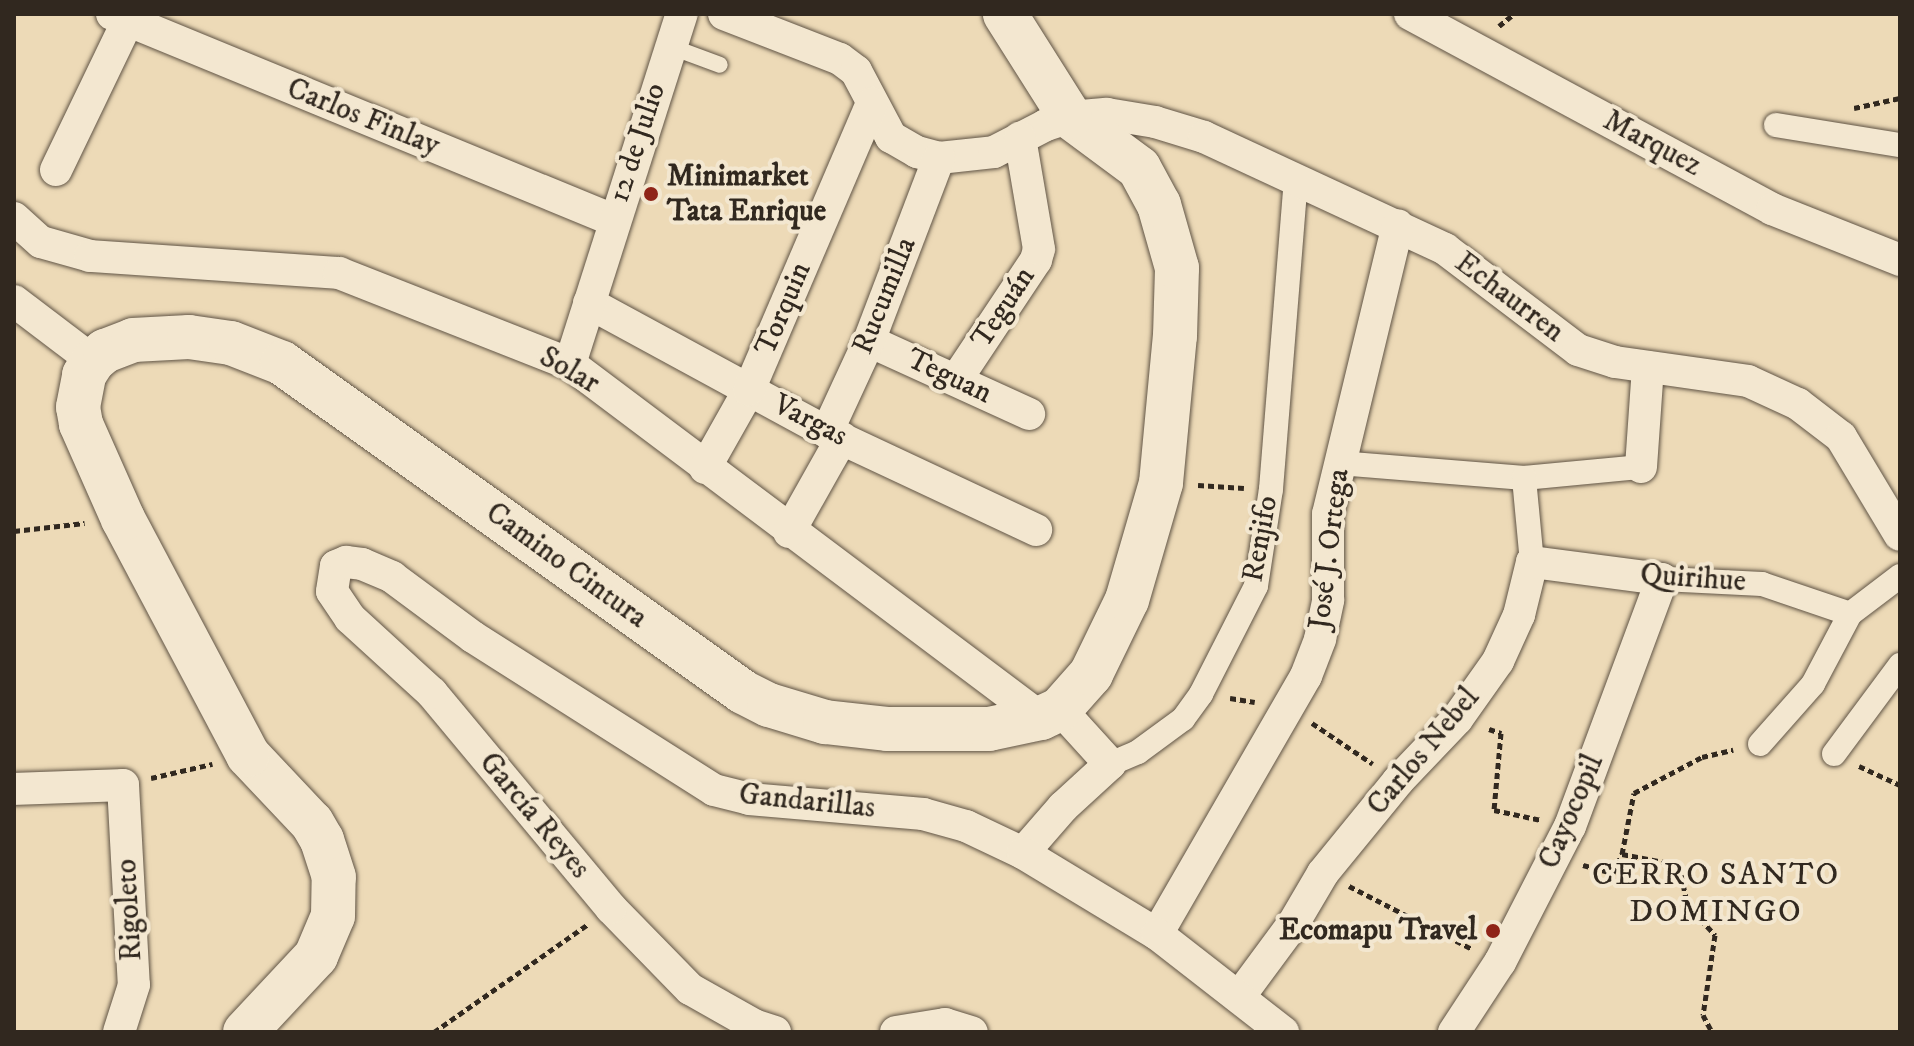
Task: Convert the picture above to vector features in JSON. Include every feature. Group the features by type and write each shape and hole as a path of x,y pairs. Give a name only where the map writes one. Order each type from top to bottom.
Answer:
{"main road":[{"path":"1005,14 1070,117 1139,168 1159,205 1177,268 1175,336 1161,483 1127,600 1091,674 1051,714"},
{"name":"Camino Cintura","path":"93,361 105,351 133,340 189,337 231,343 282,363 743,692 769,705 825,722 887,729 989,729 1051,714"},
{"path":"93,361 79,391 81,424 123,519 248,755 322,840 332,868 335,896 330,926 316,956 245,1032"}],"street":[{"name":"12 de Julio","path":"570,364 613,220 682,14"},
{"path":"724,14 840,59 856,71 891,137 917,152 939,158"},
{"name":"Marquez","path":"1410,14 1772,209 1900,260"},
{"path":"56,170 124,16"},
{"name":"Carlos Finlay","path":"124,16 613,220"},
{"name":"Torquin","path":"705,468 749,390 872,103"},
{"name":"Echaurren","path":"939,158 994,152 1070,117 1107,114 1155,122 1204,137 1445,249 1578,350 1648,367 1748,381 1798,404 1841,437 1900,535"},
{"path":"1776,125 1900,145"},
{"name":"Teguán","path":"956,380 1036,260 1039,249 1020,138"},
{"name":"Rucumilla","path":"789,532 834,435 939,158"},
{"name":"Renjifo","path":"1023,853 1063,807 1110,764 1138,752 1183,719 1201,694 1256,586 1271,489 1296,180"},
{"name":"Solar","path":"14,218 41,242 90,256 339,273 570,364 789,532 1051,714 1110,764"},
{"name":"José J. Ortega","path":"1157,934 1306,676 1315,652 1328,600 1328,514 1398,225"},
{"path":"14,301 93,361"},
{"name":"Vargas","path":"589,303 834,435 1036,530"},
{"name":"Teguan","path":"869,341 1029,414"},
{"path":"1339,463 1524,478 1641,467 1648,367"},
{"name":"Carlos Nebel","path":"1239,997 1293,924 1323,873 1398,781 1457,719 1498,661 1519,615 1532,562 1524,478"},
{"name":"Gandarillas","path":"336,566 346,562 362,564 392,577 473,637 714,790 749,799 923,814 966,826 1023,853 1157,934 1283,1032"},
{"name":"Quirihue","path":"1532,562 1662,579 1762,584 1850,614"},
{"name":"García Reyes","path":"336,566 332,591 350,618 432,693 611,908 690,989 754,1025 775,1032"},
{"path":"1760,744 1813,684 1850,614 1900,576"},
{"name":"Cayocopil","path":"1454,1032 1500,962 1570,826 1662,579"},
{"path":"1834,754 1900,665"},
{"path":"14,789 123,785"},
{"name":"Rigoleto","path":"119,1032 134,985 123,785"},
{"path":"896,1032 945,1024 972,1032"}],"lane":[{"path":"669,46 720,65"}],"path":[{"path":"14,531 123,519"},
{"path":"1457,719 1501,733 1494,810 1570,826"},
{"path":"1546,877 1564,860 1613,873 1622,854 1634,793 1702,757 1760,744"},
{"path":"1834,754 1900,785"},
{"path":"123,785 248,755"},
{"path":"1622,854 1679,865 1687,904 1715,935 1703,1015 1712,1032"},
{"path":"1323,873 1500,962"},
{"path":"434,1032 611,908"}],"place":[{"name":"Minimarket Tata Enrique","path":"651,194"},
{"name":"Ecomapu Travel","path":"1493,931"}],"district":[{"name":"CERRO SANTO DOMINGO","path":"1716,894"}]}
